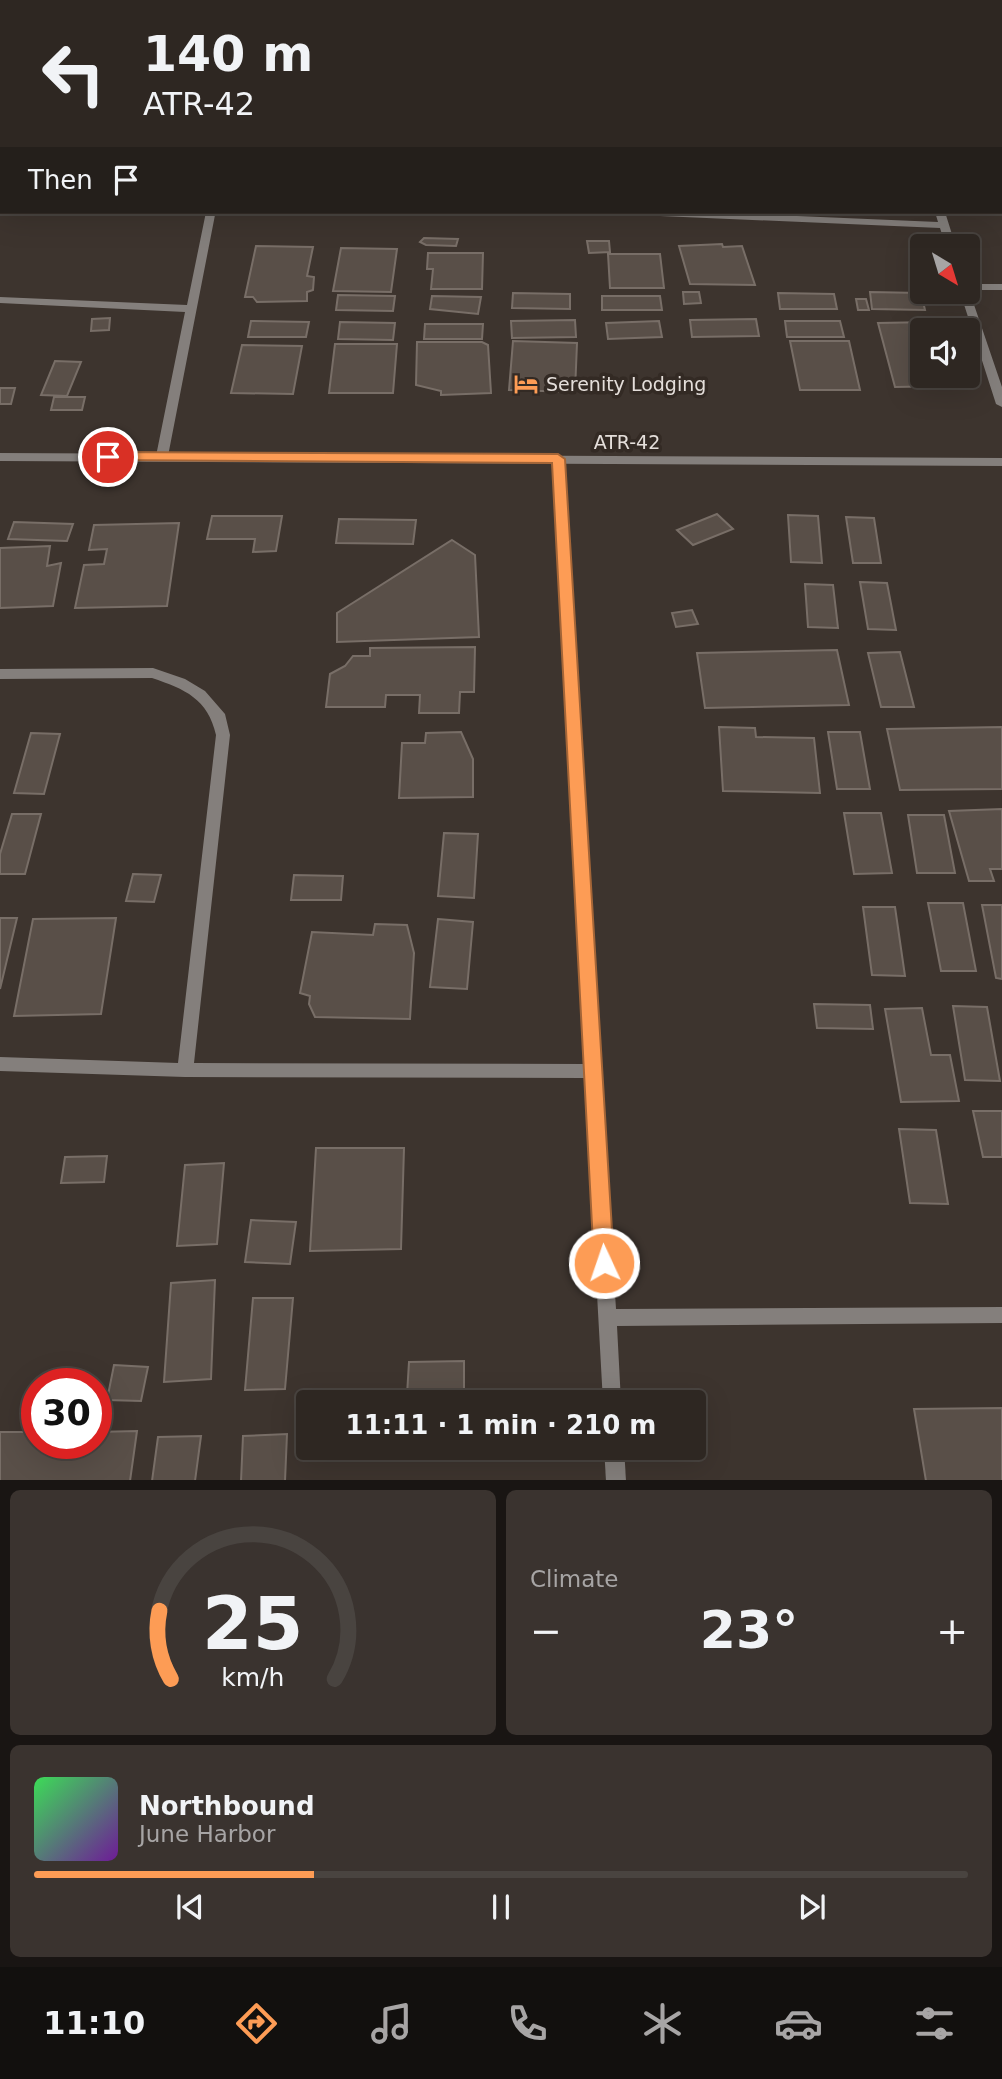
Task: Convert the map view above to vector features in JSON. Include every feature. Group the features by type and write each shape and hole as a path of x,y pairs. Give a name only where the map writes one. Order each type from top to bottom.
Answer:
{"street":[{"path":"162,456 211,214"},
{"path":"684,214 944,225"},
{"path":"941,214 947,234"},
{"path":"980,287 1002,287"},
{"path":"0,300 193,309"},
{"path":"969,304 1002,404"},
{"name":"ATR-42","path":"0,457 1002,462"},
{"path":"558,459 611,1390"},
{"path":"0,674 153,673 180,682 200,694 218,714 223,735 185,1070"},
{"path":"0,1064 185,1070 595,1072"},
{"path":"607,1318 1002,1315"},
{"path":"615,1460 616,1480"}],"building":[{"path":"424,238 458,239 456,246 426,245 420,242"},
{"path":"587,241 609,241 610,252 589,253"},
{"path":"722,244 723,247 742,246 755,285 690,284 679,246"},
{"path":"256,246 313,247 307,276 314,277 313,290 307,292 307,301 257,302 253,297 245,297"},
{"path":"341,248 397,249 391,292 333,291"},
{"path":"428,253 483,253 482,289 431,289 433,269 427,269"},
{"path":"608,254 660,254 664,288 610,288"},
{"path":"683,292 699,292 701,303 684,304"},
{"path":"870,292 910,293 910,304 924,304 925,310 872,309"},
{"path":"513,293 570,294 570,309 512,308"},
{"path":"778,293 834,294 837,309 780,309"},
{"path":"338,295 395,296 393,311 336,310"},
{"path":"432,296 481,297 478,314 430,309"},
{"path":"602,296 660,296 662,310 602,310"},
{"path":"856,299 866,299 869,310 858,310"},
{"path":"110,318 109,330 91,331 92,319"},
{"path":"756,319 759,336 692,337 690,320"},
{"path":"575,320 576,337 512,338 511,321"},
{"path":"251,321 309,322 306,337 248,337"},
{"path":"659,321 662,337 608,339 606,323"},
{"path":"785,321 840,321 844,337 787,337"},
{"path":"340,322 395,323 393,340 338,339"},
{"path":"910,322 910,387 895,387 878,323"},
{"path":"425,324 483,324 482,339 424,339"},
{"path":"513,341 577,343 575,392 509,390"},
{"path":"790,341 849,341 860,390 800,390"},
{"path":"417,342 482,342 488,345 491,393 441,395 441,391 416,385"},
{"path":"335,344 397,344 393,393 329,393"},
{"path":"242,345 302,346 293,394 231,393"},
{"path":"55,361 81,362 67,396 41,395"},
{"path":"0,388 15,388 11,404 0,404"},
{"path":"54,397 85,397 82,410 51,410"},
{"path":"717,514 733,529 693,545 677,530"},
{"path":"788,515 818,516 822,563 791,562"},
{"path":"212,516 282,516 276,551 253,552 255,539 207,539"},
{"path":"846,517 874,518 881,563 853,563"},
{"path":"339,519 416,520 413,544 336,543"},
{"path":"14,522 73,524 67,541 8,539"},
{"path":"179,523 167,606 75,608 84,565 104,564 107,549 89,550 94,525"},
{"path":"452,540 475,555 479,637 337,642 337,613"},
{"path":"50,546 47,566 61,563 53,606 0,608 0,548"},
{"path":"860,582 887,583 896,630 868,629"},
{"path":"805,584 833,585 838,628 808,627"},
{"path":"692,610 698,624 676,627 672,613"},
{"path":"475,647 474,692 460,692 459,713 419,713 420,695 386,695 385,707 326,707 330,674 345,666 353,656 370,656 370,648"},
{"path":"837,650 849,705 705,708 697,653"},
{"path":"900,652 914,707 881,707 868,653"},
{"path":"719,727 755,728 756,737 814,738 820,793 723,791"},
{"path":"1002,727 1002,789 900,790 887,729"},
{"path":"461,732 473,759 473,797 399,798 402,743 425,743 426,733"},
{"path":"828,732 860,732 870,789 837,789"},
{"path":"31,733 60,734 44,794 14,793"},
{"path":"1002,809 1002,869 990,869 994,881 969,881 949,811"},
{"path":"844,813 881,813 892,873 854,874"},
{"path":"12,814 41,814 25,874 0,874 0,854"},
{"path":"908,815 944,815 955,873 917,873"},
{"path":"444,833 478,834 474,898 438,896"},
{"path":"133,874 161,875 154,902 126,901"},
{"path":"294,875 343,876 341,900 291,900"},
{"path":"928,903 963,903 976,971 941,971"},
{"path":"982,905 1002,905 1002,979 996,978"},
{"path":"863,907 895,907 905,976 872,975"},
{"path":"0,918 17,918 0,989"},
{"path":"116,918 101,1014 14,1016 33,919"},
{"path":"438,919 473,922 467,989 430,987"},
{"path":"375,924 407,925 414,953 410,1019 315,1017 309,1004 310,996 300,993 312,932 373,935"},
{"path":"814,1004 870,1005 873,1029 817,1028"},
{"path":"953,1006 987,1007 1000,1081 965,1080"},
{"path":"922,1008 931,1055 950,1055 959,1101 901,1102 885,1009"},
{"path":"973,1111 1002,1111 1002,1157 983,1157"},
{"path":"899,1129 936,1130 948,1204 910,1203"},
{"path":"316,1148 404,1148 401,1249 310,1251"},
{"path":"107,1156 104,1182 61,1183 65,1157"},
{"path":"224,1163 217,1244 177,1246 185,1165"},
{"path":"251,1220 296,1222 290,1264 245,1262"},
{"path":"215,1280 211,1379 164,1382 171,1283"},
{"path":"253,1298 293,1298 285,1389 245,1390"},
{"path":"464,1361 464,1390 407,1390 409,1362"},
{"path":"114,1365 148,1367 141,1401 112,1400"},
{"path":"1002,1408 1002,1480 926,1480 914,1409"},
{"path":"137,1431 130,1480 0,1480 0,1432 21,1432 21,1459 112,1459 112,1432"},
{"path":"287,1434 285,1480 241,1480 243,1436"},
{"path":"201,1436 195,1480 152,1480 158,1437"}],"place":[{"name":"Serenity Lodging","path":"526,384"}],"route":[{"path":"108,457 558,459 592,1016 604,1263"}]}
